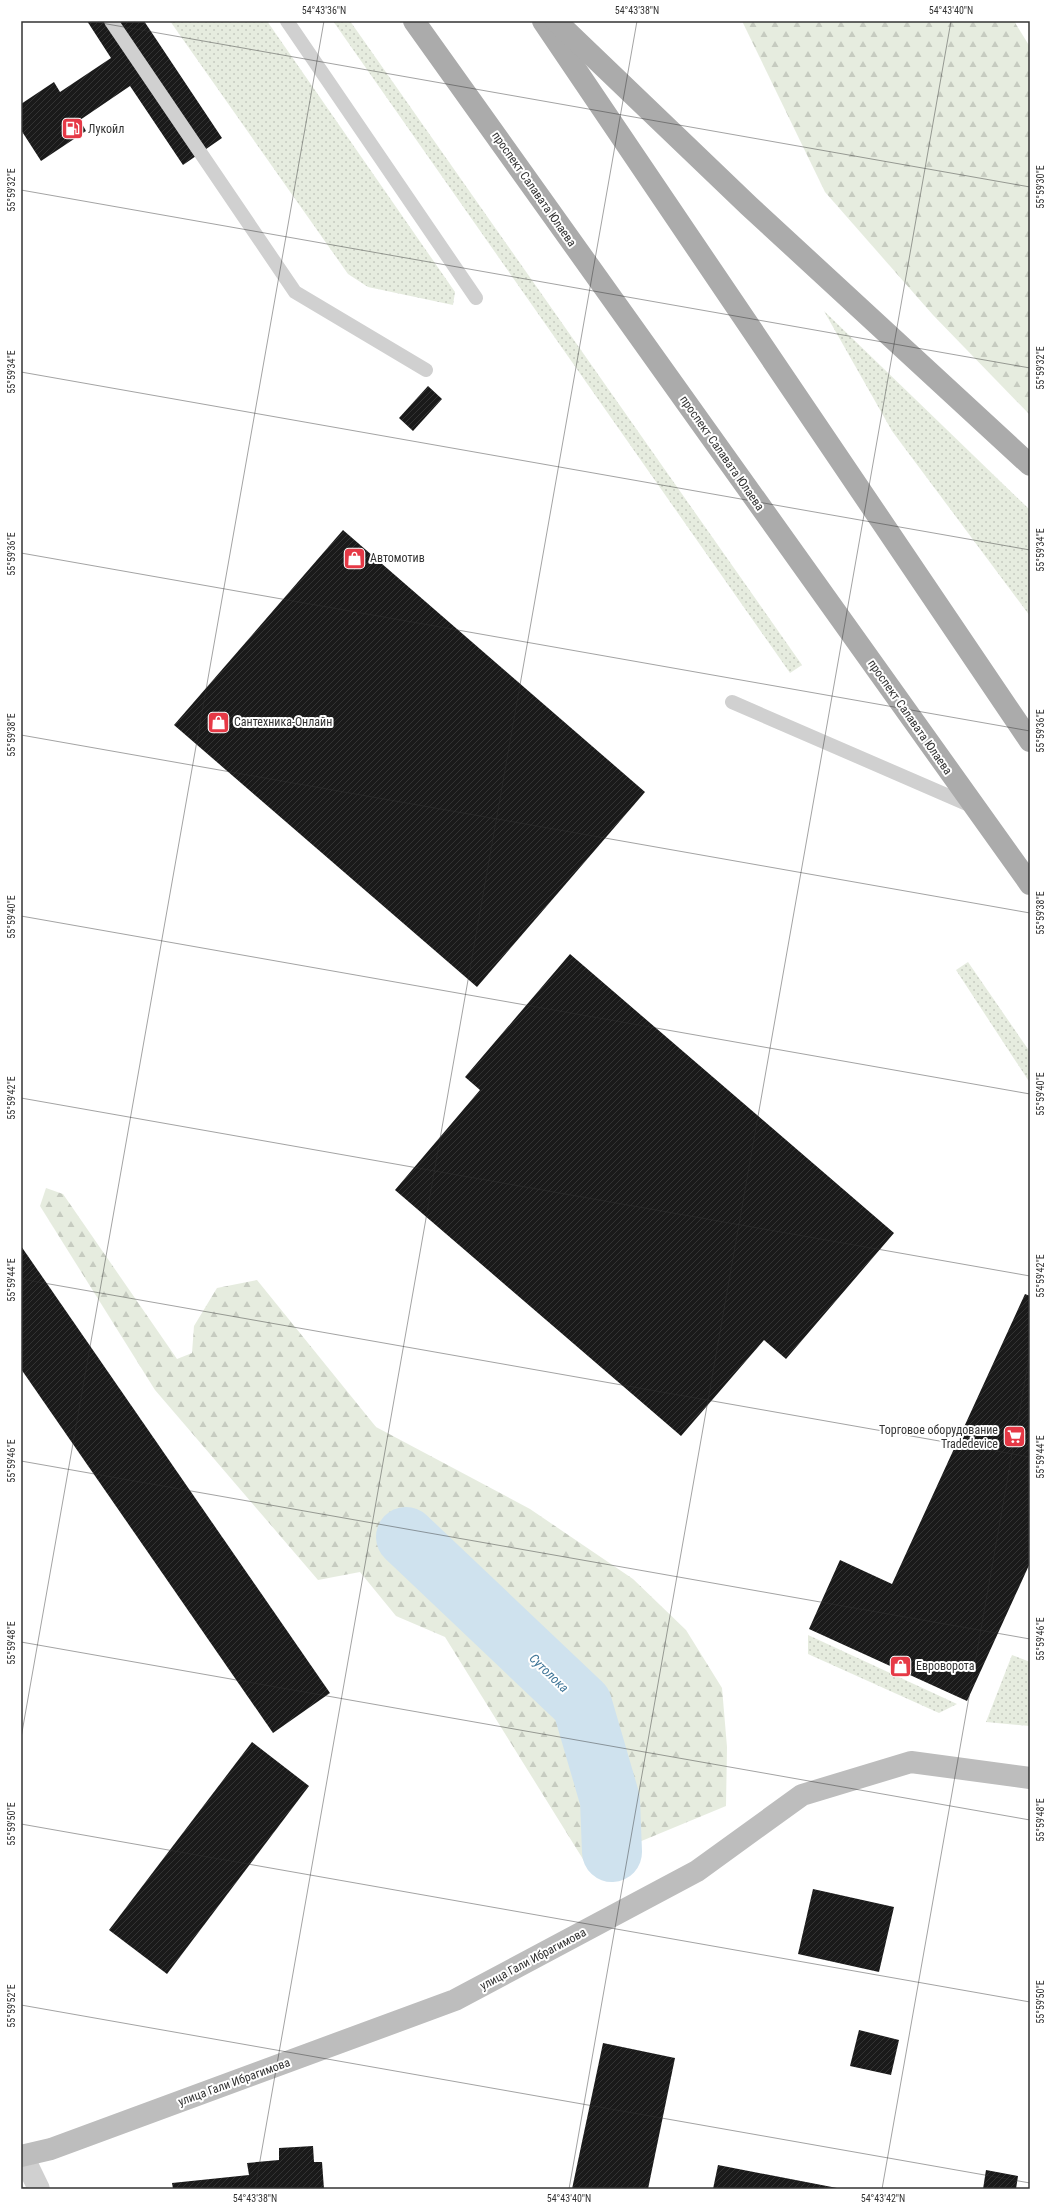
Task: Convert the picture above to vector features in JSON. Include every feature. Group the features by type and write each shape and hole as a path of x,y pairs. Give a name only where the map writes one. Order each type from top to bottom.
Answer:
{"main road":[{"name":"проспект Салавата Юлаева","path":"414,21 1030,884"},
{"path":"543,21 1030,741"},
{"path":"556,21 749,206 1030,465"},
{"name":"улица Гали Ибрагимова","path":"22,2156 51,2149 455,2000 697,1871 802,1795 911,1762 1030,1778"}],"street":[{"path":"22,2156 39,2189"}],"lane":[{"path":"112,21 295,292 426,370"},
{"path":"287,21 476,298"},
{"path":"732,702 974,807"}],"green space":[{"path":"170,21 267,21 455,292 453,305 368,287 348,274"},
{"path":"333,21 350,21 802,665 790,673"},
{"path":"742,21 1014,21 1030,47 1030,415 933,315 825,192"},
{"path":"824,311 1030,510 1030,616 892,431"},
{"path":"968,962 1030,1052 1030,1083 956,970"},
{"path":"46,1188 63,1194 177,1359 192,1353 194,1326 217,1288 257,1280 376,1427 530,1509 633,1579 686,1630 722,1688 727,1747 726,1806 586,1864 445,1637 396,1616 360,1572 318,1580 155,1390 40,1206"},
{"path":"808,1635 957,1704 939,1713 808,1654"},
{"path":"1012,1655 1030,1662 1030,1726 986,1722"}],"building":[{"path":"87,21 144,21 222,138 183,165 130,86 80,120 86,131 41,161 21,130 21,104 54,82 60,92 111,58"},
{"path":"428,386 442,399 413,431 399,418"},
{"path":"343,530 645,792 477,987 174,725"},
{"path":"570,954 894,1233 786,1359 764,1340 681,1436 395,1190 480,1090 465,1077"},
{"path":"21,1246 330,1693 273,1733 21,1369"},
{"path":"1025,1294 1030,1296 1030,1563 967,1701 809,1629 840,1560 892,1584"},
{"path":"252,1742 309,1786 167,1974 109,1930"},
{"path":"813,1889 894,1907 879,1972 798,1954"},
{"path":"859,2030 899,2040 891,2075 850,2066"},
{"path":"603,2043 675,2058 648,2189 572,2189"},
{"path":"313,2146 314,2162 322,2162 324,2189 173,2189 172,2183 249,2175 247,2163 279,2160 279,2148"},
{"path":"718,2165 837,2188 837,2189 713,2189"},
{"path":"986,2170 1018,2176 1016,2189 983,2189"}],"waterway":[{"name":"Сутолока","path":"406,1537 582,1704 610,1800 612,1852"}],"place":[{"name":"Лукойл","path":"72,129"},
{"name":"Автомотив","path":"355,558"},
{"name":"Сантехника-Онлайн","path":"218,722"},
{"name":"Торговое оборудование Tradedevice","path":"1014,1437"},
{"name":"Евроворота","path":"900,1666"}]}
